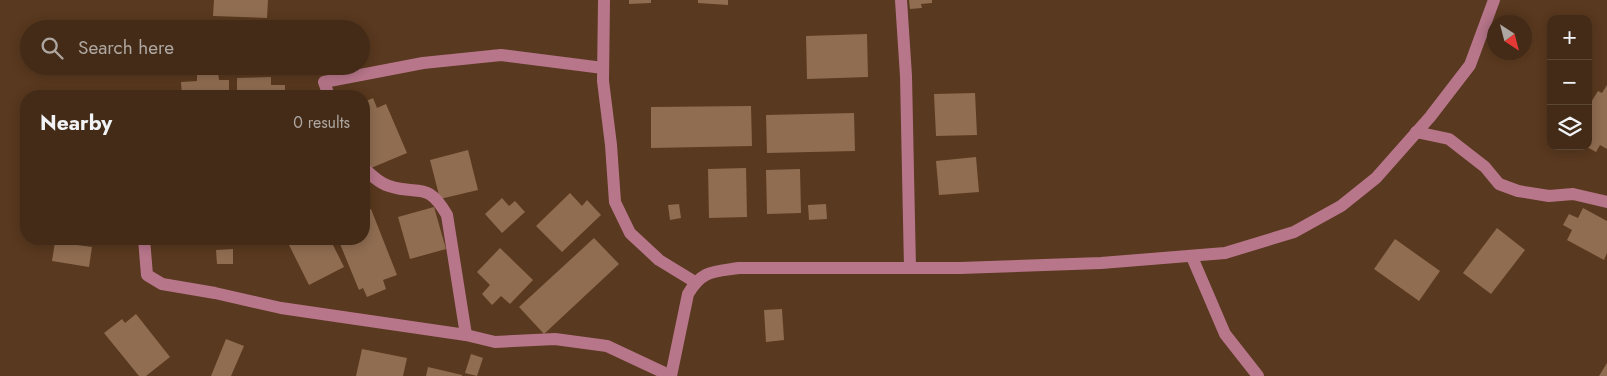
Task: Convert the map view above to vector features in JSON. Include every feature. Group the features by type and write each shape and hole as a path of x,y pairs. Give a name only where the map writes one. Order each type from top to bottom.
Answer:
{"street":[{"path":"604,0 603,68 615,202 630,233 659,260 695,282"},
{"path":"901,0 906,76 910,268"},
{"path":"144,245 147,275 162,284 215,293 281,308 466,335 495,342 555,339 608,346 671,376 688,294 695,282 708,272 739,268 910,268 1092,263 1192,257 1225,252 1294,232 1341,206 1376,178 1416,132 1470,65 1494,0"},
{"path":"370,73 423,63 501,55 603,68"},
{"path":"327,90 324,82 360,75"},
{"path":"1416,132 1449,139 1485,167 1498,184 1518,191 1549,196 1573,194 1607,202"},
{"path":"370,172 388,186 422,190 438,200 447,216 466,335"},
{"path":"1192,257 1225,334 1258,376"}],"building":[{"path":"214,0 268,0 267,18 213,16"},
{"path":"629,0 651,0 651,3 629,4"},
{"path":"698,0 728,0 728,5 698,3"},
{"path":"909,0 932,0 932,3 921,4 922,8 910,9"},
{"path":"867,34 868,77 807,79 806,36"},
{"path":"197,75 218,75 219,80 229,80 229,90 182,90 181,82 197,81"},
{"path":"271,77 271,85 285,85 285,90 237,90 237,78"},
{"path":"1607,85 1607,149 1600,145 1596,152 1592,150 1592,101 1598,91 1602,93"},
{"path":"975,93 977,135 936,136 934,94"},
{"path":"373,98 377,108 386,104 407,153 371,168 370,166 370,99"},
{"path":"751,106 752,146 651,148 651,107"},
{"path":"854,113 855,151 767,153 766,115"},
{"path":"468,150 478,190 440,199 430,160"},
{"path":"976,157 979,192 939,195 936,161"},
{"path":"746,168 747,217 709,218 708,169"},
{"path":"800,169 801,213 767,214 766,170"},
{"path":"570,193 582,206 587,200 601,215 562,252 536,226"},
{"path":"502,198 509,206 515,201 525,212 502,233 485,214"},
{"path":"679,204 681,218 670,220 668,205"},
{"path":"826,204 827,219 809,220 808,205"},
{"path":"434,207 446,249 410,259 398,217"},
{"path":"1583,208 1607,221 1607,253 1604,260 1567,240 1572,230 1563,225 1569,214 1578,218"},
{"path":"370,209 397,275 383,280 386,289 367,297 363,288 359,290 340,245 370,245"},
{"path":"1497,228 1525,250 1491,294 1463,273"},
{"path":"594,238 619,264 544,334 519,307"},
{"path":"1395,239 1440,271 1419,301 1374,269"},
{"path":"55,245 92,247 89,267 52,261"},
{"path":"289,245 333,245 344,267 309,285"},
{"path":"500,248 533,280 510,304 501,296 492,305 482,294 490,285 477,272"},
{"path":"233,249 233,264 217,264 216,250"},
{"path":"782,309 784,340 766,342 764,310"},
{"path":"136,314 170,357 146,376 139,376 104,333 122,319 125,323"},
{"path":"226,339 244,346 231,376 211,376"},
{"path":"362,349 407,358 403,376 356,376"},
{"path":"471,354 483,358 477,376 465,373"},
{"path":"1607,363 1607,376 1599,376"},
{"path":"428,367 462,375 462,376 426,376"}]}
